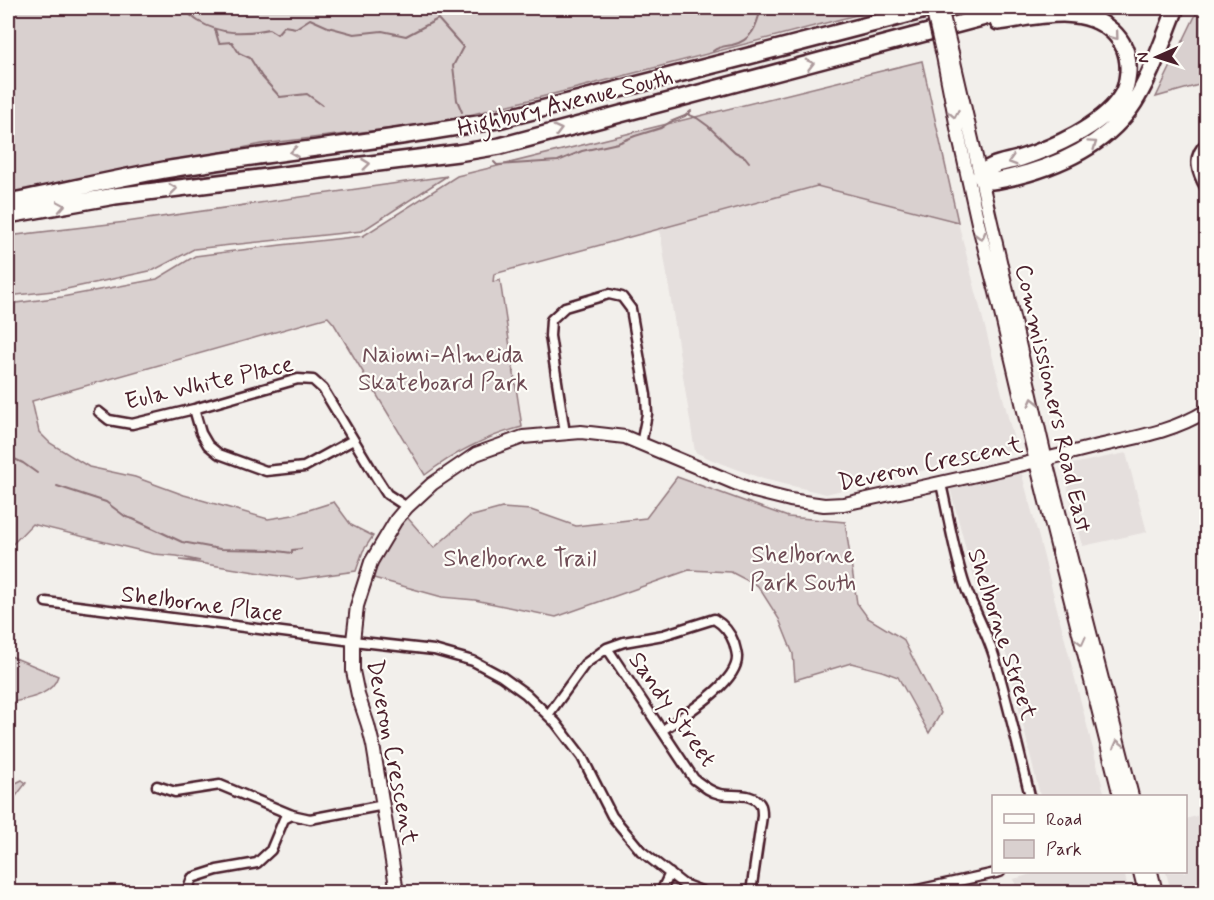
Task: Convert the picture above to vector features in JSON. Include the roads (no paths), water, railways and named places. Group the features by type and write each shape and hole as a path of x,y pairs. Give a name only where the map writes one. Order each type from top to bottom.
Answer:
{"highway":[{"name":"Highbury Avenue South","path":"8,202 163,170 352,144 498,120 932,8"},
{"name":"Highbury Avenue South","path":"8,216 115,196 500,146 1019,8"},
{"path":"974,177 991,181 1044,168 1082,152 1102,137 1123,117 1138,97 1176,8"},
{"path":"959,24 973,25 1055,14 1076,14 1107,26 1118,38 1127,56 1126,85 1121,97 1092,124 1056,144 1018,159 987,167 974,177"}],"street":[{"name":"Commissioners Road East","path":"932,8 947,55"},
{"name":"Commissioners Road East","path":"941,8 947,55 974,177 1120,795"},
{"path":"1206,143 1197,156 1198,176 1206,189"},
{"path":"566,433 550,336 551,320 565,307 609,294 622,297 631,309 646,395 647,414 641,444"},
{"name":"Eula White Place","path":"99,412 109,420 132,424 298,379 313,380 323,389 387,494 407,507"},
{"path":"194,409 201,433 208,445 219,454 266,471 304,466 353,440"},
{"name":"Deveron Crescent","path":"397,890 373,745 353,671 353,641 357,606 371,562 396,520 432,484 476,454 523,437 581,432 625,437 753,490 790,500 824,505 844,504 1175,427 1206,411"},
{"name":"Commissioners Road East","path":"1041,460 1051,479 1132,795"},
{"name":"Shelborne Street","path":"941,483 959,565 976,614 988,636 997,663 1030,795"},
{"name":"Shelborne Place","path":"46,602 353,641"},
{"path":"548,715 585,664 607,648 714,620 724,625 733,641 737,658 732,674 705,700 663,730"},
{"path":"353,641 434,650 473,661 526,694 556,723 582,758 612,816 641,851 683,884 704,892"},
{"name":"Sandy Street","path":"607,648 694,779 707,789 719,794 742,795 754,799 761,805 762,816 751,892"},
{"path":"157,786 175,792 220,785 292,815 310,819 384,805"},
{"path":"187,892 192,878 217,870 257,863 271,850 284,819 292,815"},
{"path":"661,892 670,873"},
{"path":"908,892 928,890 996,873"},
{"path":"1144,873 1152,891"},
{"path":"372,892 397,890"}],"waterway":[{"path":"183,8 196,19 215,29 233,32 269,29 277,34 284,26 296,28 310,19 354,34 382,31 406,36 438,19 463,47 453,66 457,100 462,112"},
{"path":"713,51 739,43 749,36 761,8"},
{"path":"215,29 219,43 232,42 239,53 250,58 262,77 280,97 307,94 322,105"},
{"path":"494,162 497,165 558,161 582,151 618,143 661,128 691,111"},
{"path":"689,115 708,126 749,162"},
{"path":"8,456 37,473"},
{"path":"57,486 106,502 126,517 182,542 220,549 292,553 292,550 301,549"}],"park label":[{"name":"Naiomi-Almeida Skateboard Park","path":"443,368"},
{"name":"Shelborne Trail","path":"520,558"},
{"name":"Shelborne Park South","path":"803,568"}]}
